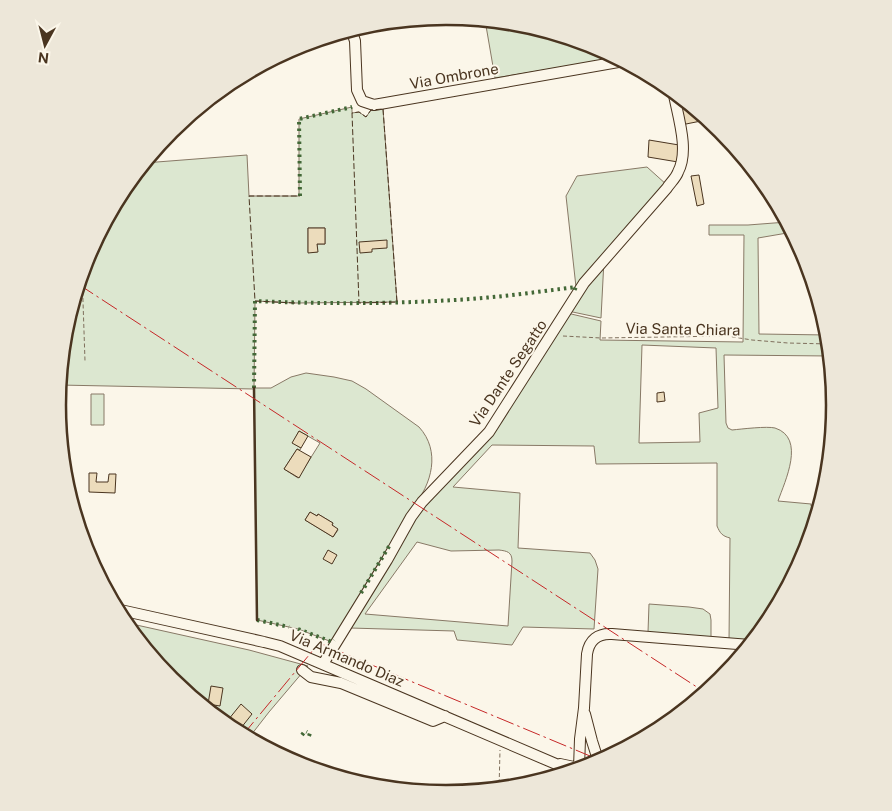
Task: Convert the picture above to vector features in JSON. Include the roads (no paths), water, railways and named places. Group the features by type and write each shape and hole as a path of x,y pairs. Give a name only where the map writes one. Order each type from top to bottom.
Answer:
{"street":[{"name":"Via Ombrone","path":"353,37 357,90 362,101 374,105 612,63"},
{"name":"Via Dante Segatto","path":"323,664 411,517 422,502 489,432 584,283 678,173 683,160 682,137 675,102"},
{"name":"Via Armando Diaz","path":"127,612 280,646 556,764 567,766"},
{"path":"579,762 587,651 592,641 602,634 612,634 742,644"},
{"path":"302,670 310,677 341,682 433,721 445,716"},
{"path":"584,708 597,755"},
{"name":"Via Armando Diaz","path":"556,764 562,768"}]}
